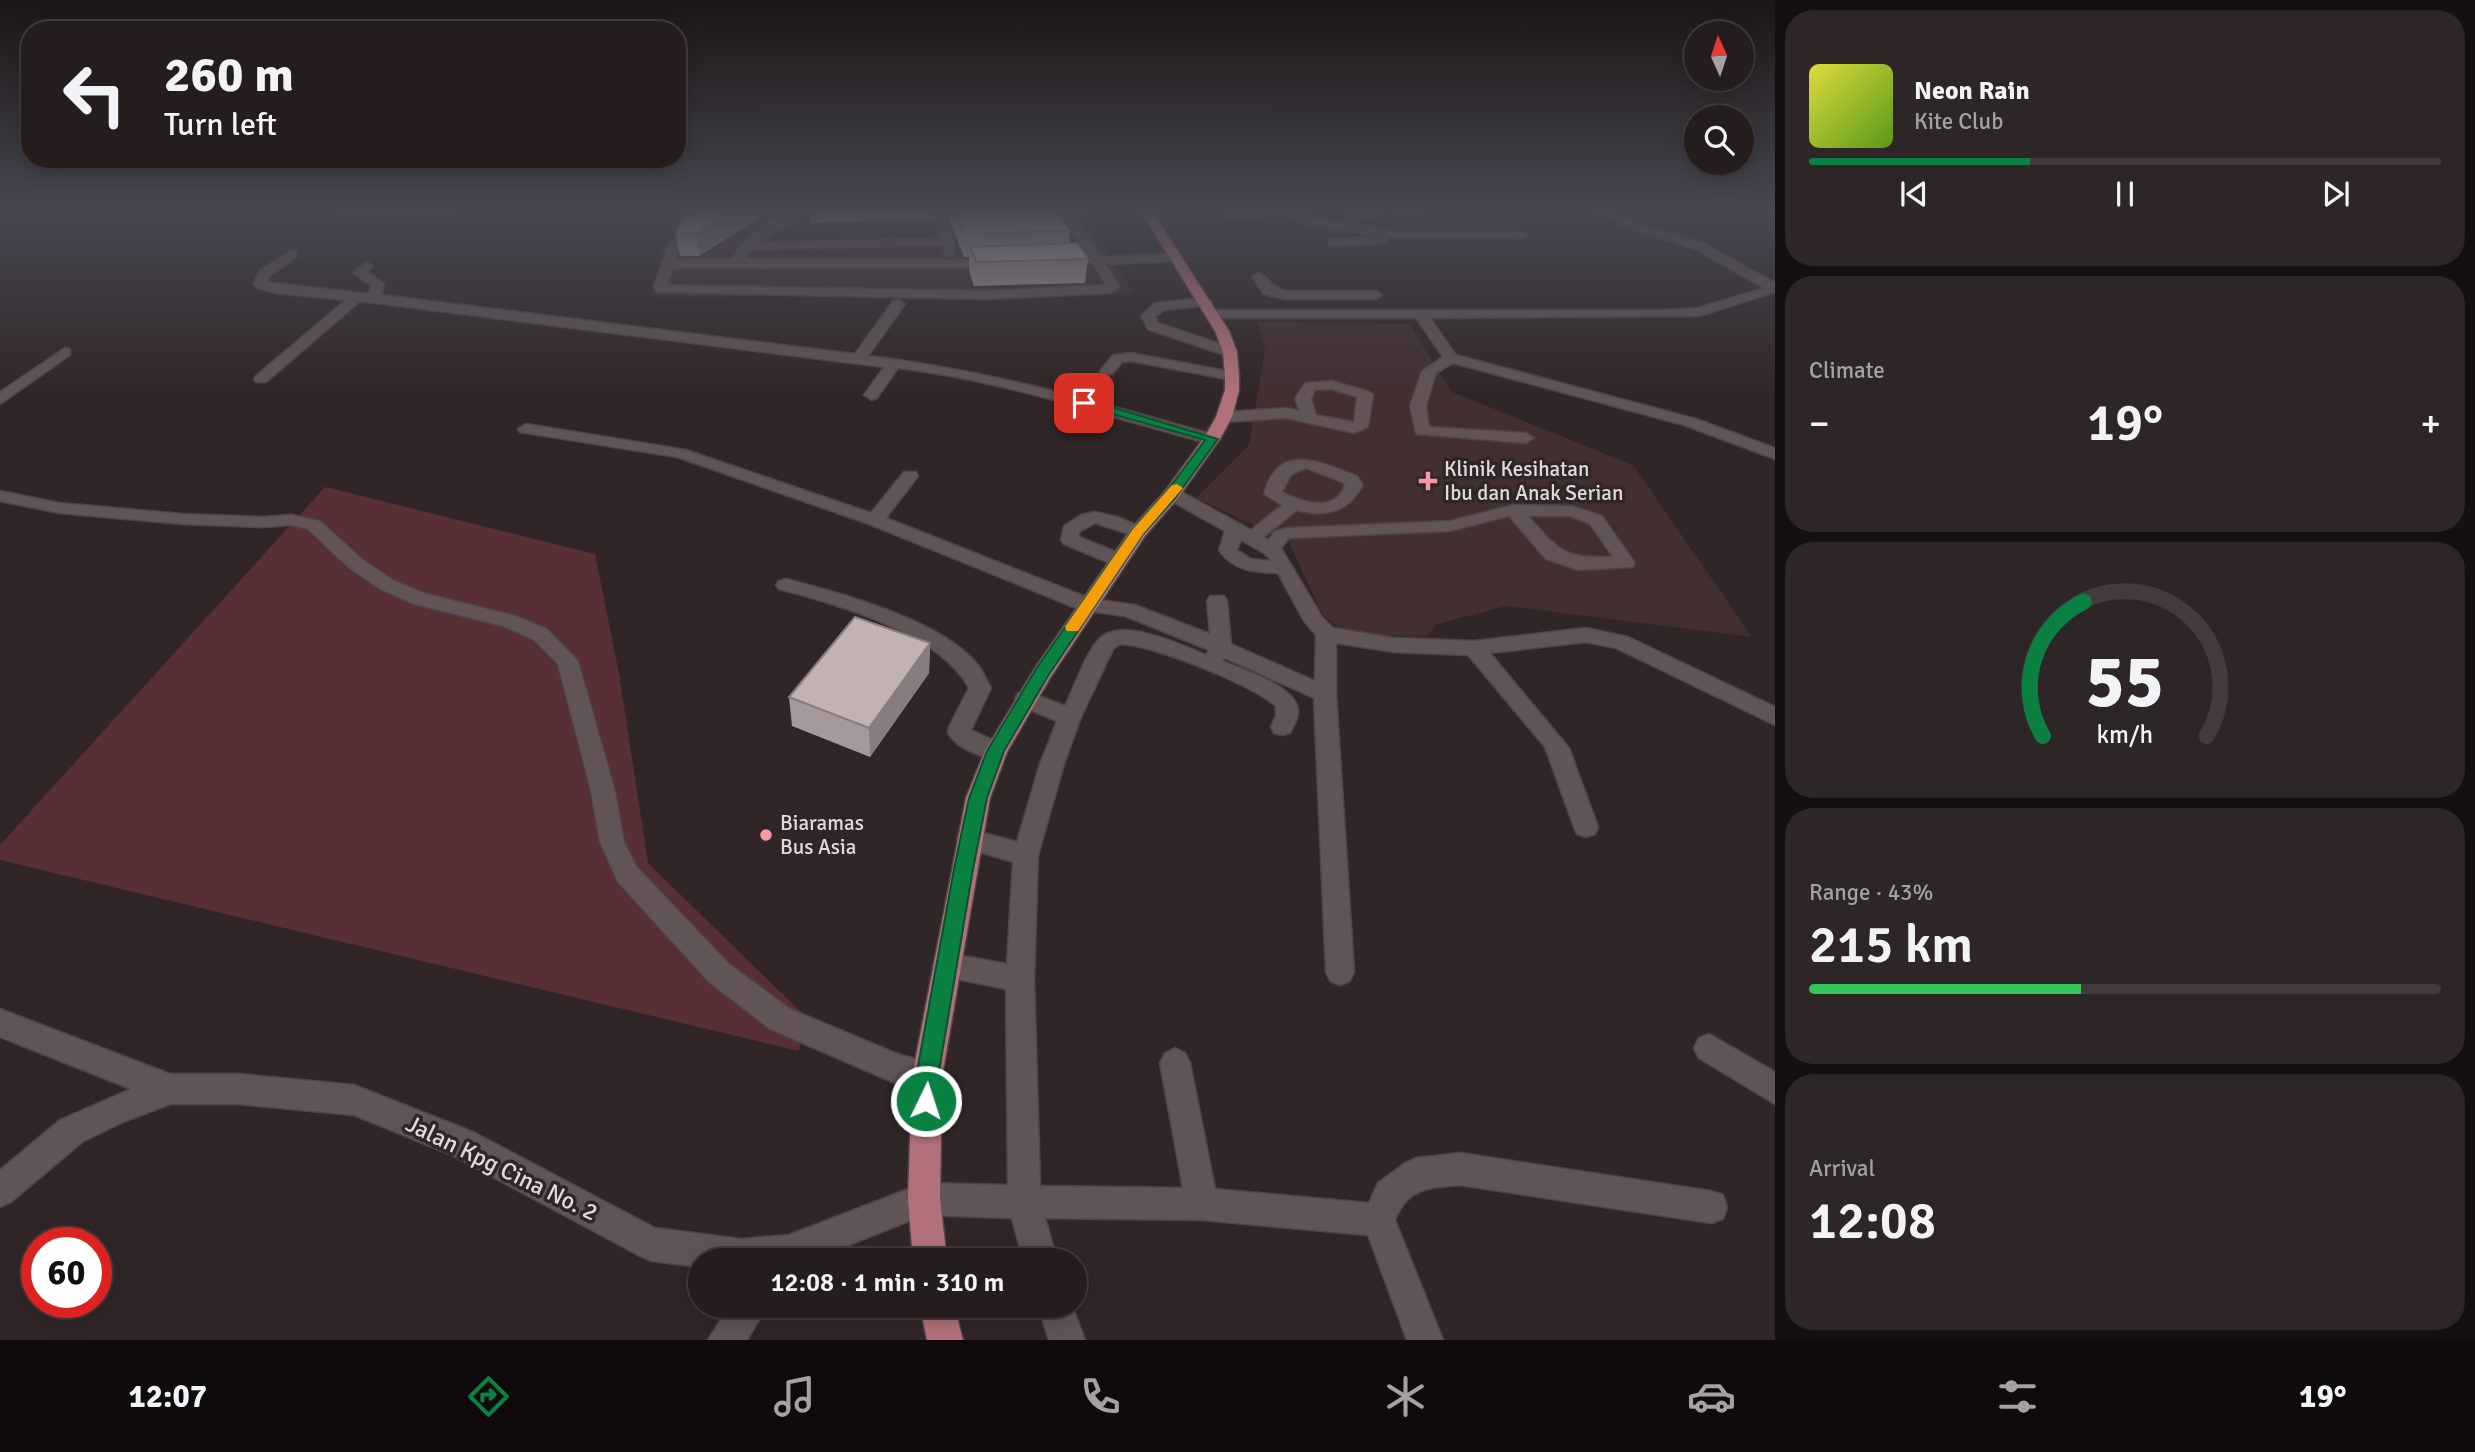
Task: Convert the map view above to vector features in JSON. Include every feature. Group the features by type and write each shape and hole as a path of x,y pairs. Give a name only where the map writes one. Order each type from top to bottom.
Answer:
{"main road":[{"path":"929,1248 924,1199 927,1077 978,798 996,751 1026,699 1138,532 1172,494 1212,439 1224,416 1231,390 1230,352 1209,308 1185,271"},
{"path":"940,1318 945,1340"}],"street":[{"path":"268,271 263,274 260,284 276,289 429,304 549,322 894,363 1059,395 1212,439"},
{"path":"261,379 363,299 378,291 378,284 359,273 362,271"},
{"path":"666,271 660,286 669,291 986,295 1111,289 1113,286 1104,271"},
{"path":"1230,352 1153,326 1148,316 1160,306 1303,314 1630,315 1699,312 1757,295 1773,286 1744,271"},
{"path":"1258,277 1269,291 1292,295 1376,295"},
{"path":"1292,295 1303,314"},
{"path":"860,358 898,304"},
{"path":"1421,314 1451,358 1690,422 1775,454"},
{"path":"0,399 65,352"},
{"path":"1107,371 1118,358 1131,357 1232,376"},
{"path":"1451,358 1429,371 1418,406 1422,430 1526,438"},
{"path":"872,395 894,363"},
{"path":"1224,416 1286,413 1309,416"},
{"path":"526,429 680,453 875,520 1088,605 1128,610 1221,646 1325,694"},
{"path":"875,520 910,476"},
{"path":"1172,494 1271,549 1314,621 1326,633 1394,645 1474,648 1586,635 1620,642 1775,717"},
{"path":"0,496 58,508 196,519 262,522 291,520 314,525 355,563 387,585 421,599 509,621 540,634 568,661 603,791 612,842 627,874 719,973 780,1019 895,1068 927,1077"},
{"path":"1284,567 1250,566 1234,560 1228,550 1244,534 1293,505"},
{"path":"1271,549 1281,535 1288,533 1450,526 1513,509 1572,511 1597,520 1626,563 1578,564 1553,555 1513,509"},
{"path":"1119,560 1070,540 1070,530 1082,519 1100,517 1138,532"},
{"path":"786,585 824,594 879,614 949,650 970,667 980,688 974,704 961,723 959,733 996,751"},
{"path":"1211,667 1221,646 1217,601"},
{"path":"1326,633 1325,694 1340,972"},
{"path":"1037,1248 1024,1202 1020,979 1026,855 1052,764 1070,717 1105,645 1115,637 1130,637 1211,667 1282,699 1288,717 1282,727"},
{"path":"1474,648 1553,741 1561,754 1586,827"},
{"path":"1026,699 1070,717"},
{"path":"969,839 1026,855"},
{"path":"947,966 1020,979"},
{"path":"0,1023 170,1089"},
{"path":"1710,1048 1775,1089"},
{"path":"1174,1063 1202,1204"},
{"path":"0,1191 71,1131 115,1110 170,1089"},
{"name":"Jalan Kpg Cina No. 2","path":"170,1089 239,1089 354,1100 462,1143 652,1244 688,1249"},
{"path":"1424,1340 1379,1220 1390,1194 1416,1174 1460,1169 1711,1207"},
{"path":"924,1199 1202,1204 1379,1220"},
{"name":"Jalan Kpg Cina No. 2","path":"805,1248 924,1199"},
{"path":"726,1340 742,1318"},
{"path":"1059,1318 1067,1340"}],"shaded area":[{"path":"657,271 1120,271 1133,293 652,297"},
{"name":"Klinik Kesihatan Ibu dan Anak Serian","path":"1258,322 1409,324 1452,392 1633,465 1752,637 1506,606 1437,624 1426,637 1347,634 1323,615 1288,541 1196,498 1249,445 1265,350"},
{"path":"325,487 595,554 619,674 648,863 805,1016 799,1051 0,860 0,845"}],"building":[{"path":"855,617 930,643 869,728 789,697"}],"slow traffic":[{"path":"1072,627 1138,532 1177,488"}],"place":[{"name":"Klinik Kesihatan Ibu dan Anak Serian","path":"1428,481"},
{"name":"Biaramas Bus Asia","path":"766,835"}],"route":[{"path":"926,1101 927,1077 963,869 978,798 996,751 1042,673 1138,532 1172,494 1212,439 1084,403"}]}
